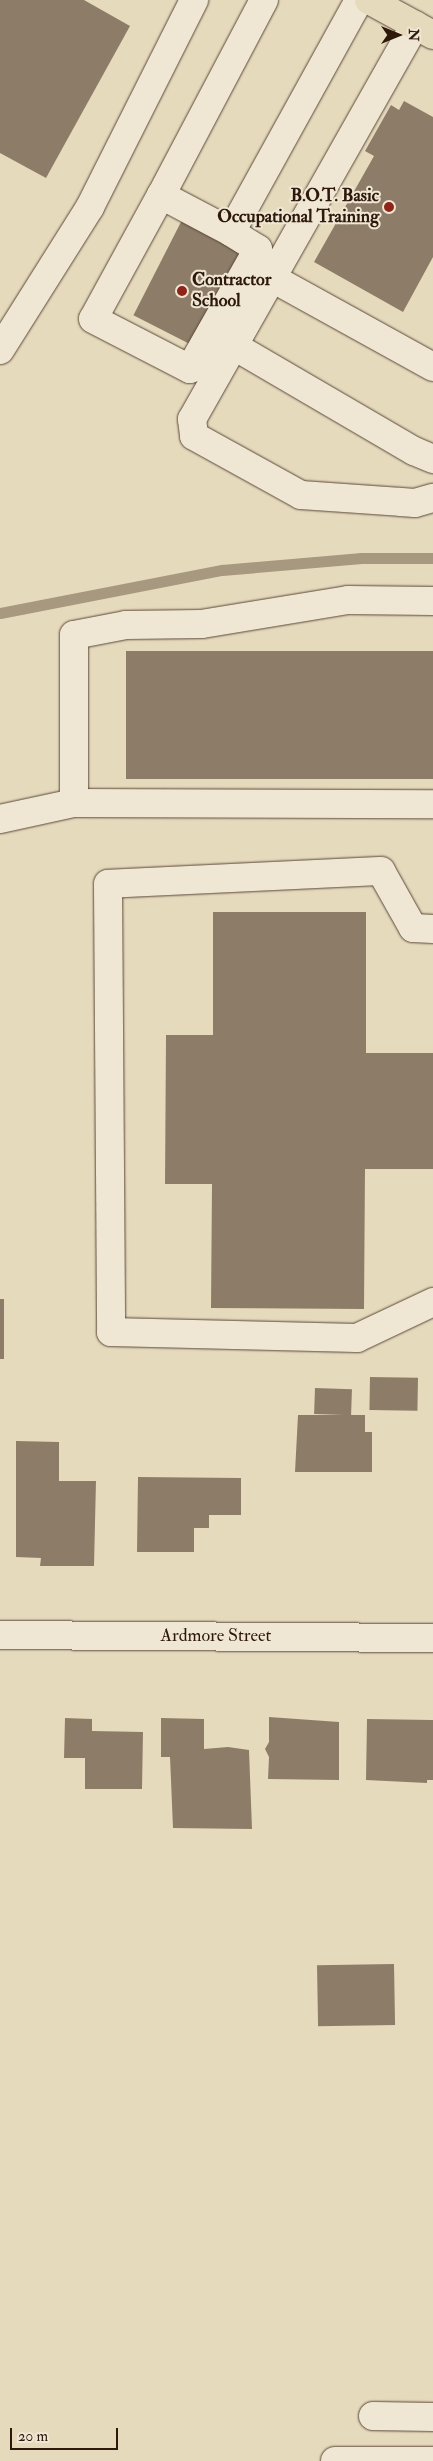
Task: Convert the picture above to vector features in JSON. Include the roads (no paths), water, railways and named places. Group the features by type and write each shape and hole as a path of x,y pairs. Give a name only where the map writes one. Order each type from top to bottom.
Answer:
{"main road":[{"path":"369,0 424,30"}],"street":[{"path":"0,350 90,207 194,0"},
{"path":"161,195 258,248 190,369 93,319 264,0"},
{"path":"231,232 359,0"},
{"path":"424,30 272,278 192,419 194,436 300,495 415,503 433,498"},
{"path":"272,278 433,367"},
{"path":"234,346 414,451 433,458"},
{"path":"74,803 74,636 126,625 201,624 348,600 433,601"},
{"path":"0,819 74,803 433,804"},
{"path":"433,929 413,928 381,871 108,884 111,1332 357,1338 433,1302"},
{"name":"Ardmore Street","path":"0,1634 433,1638"},
{"path":"373,2416 433,2417"},
{"path":"335,2461 433,2461"}],"waterway":[{"path":"0,613 222,570 361,558 433,558"}],"place":[{"name":"B.O.T. Basic Occupational Training","path":"389,207"},
{"name":"Contractor School","path":"182,291"}]}
